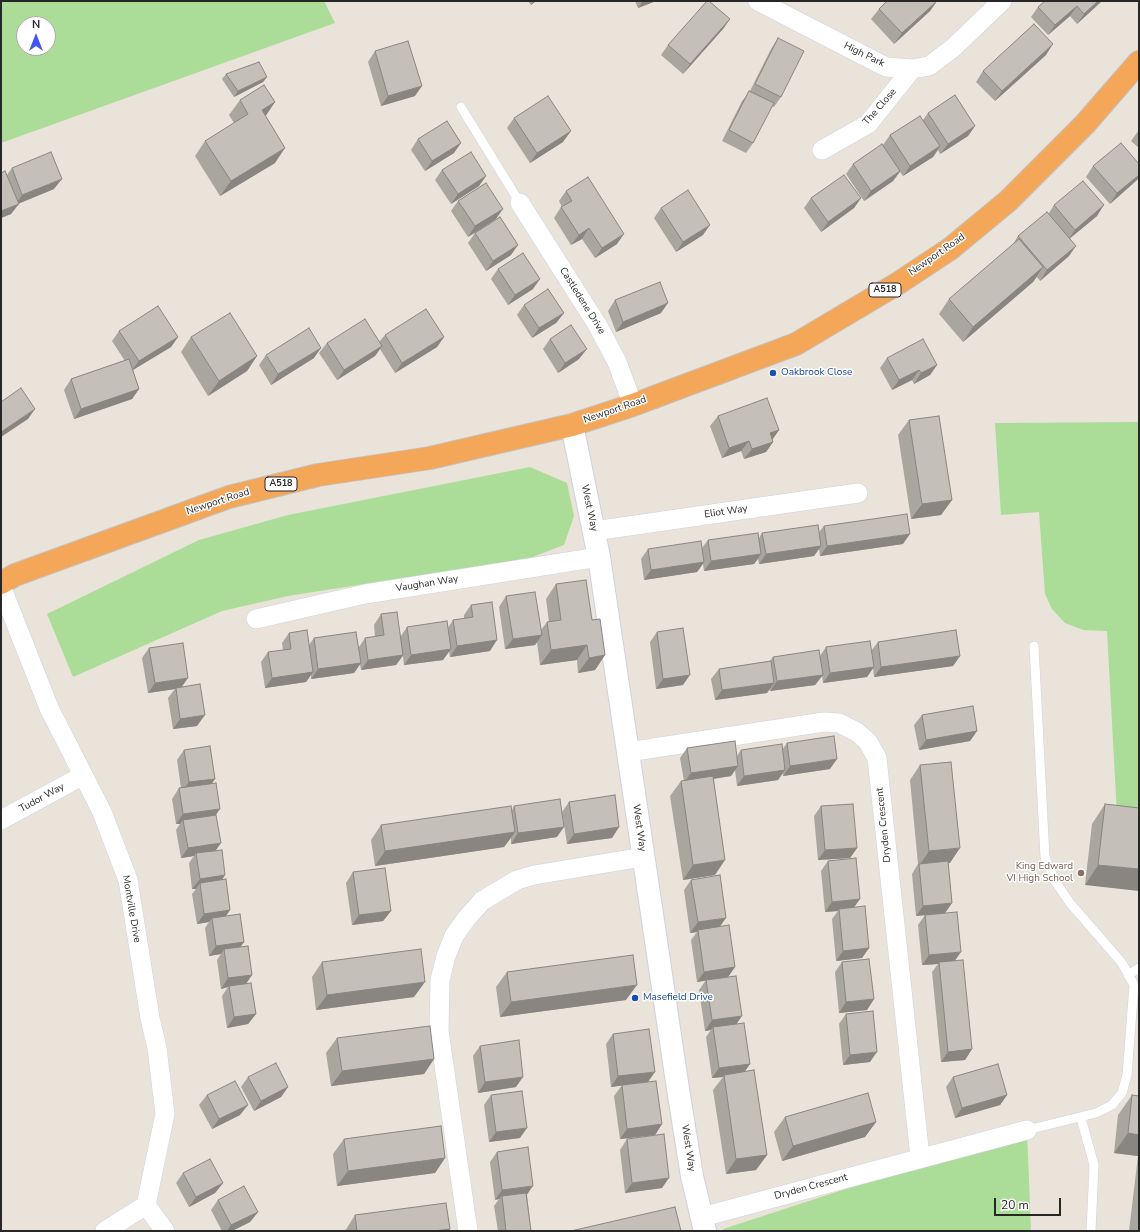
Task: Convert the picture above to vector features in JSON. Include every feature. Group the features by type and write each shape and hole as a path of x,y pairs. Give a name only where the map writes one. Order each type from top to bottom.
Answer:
{"highway":[{"name":"Newport Road","path":"1,585 15,575 229,497 318,475 430,458 572,425 796,344 897,284 950,249 1008,201 1085,124 1137,68"}],"street":[{"name":"High Park","path":"758,1 886,66 912,69 929,66 953,48 1002,1"},
{"name":"The Close","path":"822,150 868,124 912,69"},
{"name":"Castledene Drive","path":"520,203 598,326 617,362 633,404"},
{"name":"West Way","path":"572,425 599,557 679,1097 692,1176 703,1224"},
{"name":"Eliot Way","path":"594,532 858,493"},
{"name":"Vaughan Way","path":"256,619 365,594 599,557"},
{"name":"Montville Drive","path":"1,585 49,708 82,776 102,812 128,880 150,1018 157,1048 165,1114 146,1205"},
{"name":"Dryden Crescent","path":"628,752 824,722 839,723 857,732 868,742 877,758 920,1157"},
{"name":"Tudor Way","path":"1,820 82,776"},
{"path":"468,1231 439,1031 438,1006 440,980 446,956 454,936 466,919 482,901 518,880 534,875 643,857"},
{"name":"Dryden Crescent","path":"703,1224 920,1157 1027,1130"},
{"path":"105,1231 146,1205 165,1231"}],"lane":[{"path":"461,107 520,203"},
{"path":"1027,1130 1081,1118 1096,1113 1112,1105 1122,1093 1127,1074 1134,985 1122,963 1059,887 1045,858 1034,646"},
{"path":"1128,975 1139,968"},
{"path":"1081,1118 1094,1165 1092,1231"}],"green space":[{"path":"1,1 324,1 335,23 1,143"},
{"path":"1139,422 1139,819 1117,815 1107,631 1083,630 1065,623 1052,609 1045,594 1039,512 1001,515 995,423"},
{"path":"530,467 567,483 574,516 564,545 530,558 288,596 222,611 73,677 47,614 199,540 288,515"},
{"path":"1027,1130 1031,1231 724,1231 723,1229"}],"building":[{"path":"707,1 709,1 730,19 690,64 668,45"},
{"path":"887,1 937,1 902,33 879,9"},
{"path":"1045,1 1098,1 1084,14 1077,6 1055,25 1038,7"},
{"path":"1034,24 1053,44 1002,91 983,71"},
{"path":"778,38 804,51 781,97 755,84"},
{"path":"408,41 422,86 388,96 375,51"},
{"path":"259,62 267,77 238,91 226,74"},
{"path":"264,85 275,102 262,110 285,148 231,181 205,141 248,114 240,100"},
{"path":"749,91 774,103 753,143 729,130"},
{"path":"955,95 975,126 948,144 928,113"},
{"path":"548,96 571,131 537,153 514,118"},
{"path":"920,116 940,146 910,166 890,135"},
{"path":"447,121 461,143 432,161 418,139"},
{"path":"1121,143 1139,164 1139,175 1117,193 1093,166"},
{"path":"882,144 900,171 871,191 853,164"},
{"path":"51,152 62,179 22,195 12,168"},
{"path":"471,152 486,176 458,194 442,170"},
{"path":"5,171 19,204 1,211 1,173"},
{"path":"844,175 861,198 828,222 811,198"},
{"path":"588,177 624,234 602,248 589,228 579,235 561,207 572,201 566,191"},
{"path":"1083,181 1104,205 1075,230 1054,205"},
{"path":"486,183 503,209 475,226 458,201"},
{"path":"688,190 710,225 683,242 661,208"},
{"path":"1047,212 1076,246 1047,270 1018,236"},
{"path":"500,217 518,245 493,261 475,233"},
{"path":"1019,239 1043,267 973,327 949,299"},
{"path":"523,253 540,279 515,295 498,269"},
{"path":"660,282 668,303 623,322 615,300"},
{"path":"548,289 564,313 539,328 524,305"},
{"path":"158,306 178,337 139,361 119,331"},
{"path":"426,309 444,337 402,363 385,335"},
{"path":"230,313 257,356 219,381 191,337"},
{"path":"365,319 382,346 344,370 327,343"},
{"path":"571,325 587,349 565,363 550,339"},
{"path":"309,328 321,348 278,374 266,355"},
{"path":"923,339 937,365 921,373 919,370 899,380 887,358"},
{"path":"129,359 139,389 81,409 71,379"},
{"path":"21,388 35,409 1,432 1,402"},
{"path":"767,398 779,430 770,433 773,442 752,449 749,441 729,448 718,416"},
{"path":"939,416 952,500 922,504 909,420"},
{"path":"907,514 910,534 827,546 824,526"},
{"path":"818,525 821,546 766,554 762,533"},
{"path":"758,533 761,554 711,561 708,540"},
{"path":"701,541 704,562 651,570 648,549"},
{"path":"586,580 592,620 600,619 605,655 589,658 587,645 551,650 547,622 561,620 556,584"},
{"path":"535,592 542,635 513,639 506,596"},
{"path":"492,602 497,640 457,646 453,620 473,617 471,605"},
{"path":"397,612 403,655 368,660 365,638 384,635 381,614"},
{"path":"447,621 451,649 411,655 407,627"},
{"path":"683,628 690,675 663,679 657,632"},
{"path":"307,630 313,672 272,678 268,652 291,649 289,633"},
{"path":"956,630 960,656 881,667 878,642"},
{"path":"356,632 361,663 318,669 314,638"},
{"path":"870,641 874,667 830,673 826,647"},
{"path":"183,643 188,678 155,683 149,648"},
{"path":"819,650 823,675 777,681 773,657"},
{"path":"771,661 774,683 722,690 719,669"},
{"path":"200,684 205,715 180,719 176,688"},
{"path":"973,706 977,731 926,740 922,715"},
{"path":"834,736 837,759 790,766 787,743"},
{"path":"735,741 738,766 691,773 687,748"},
{"path":"782,744 785,770 744,776 741,750"},
{"path":"210,746 215,779 189,782 184,750"},
{"path":"951,762 960,848 929,851 920,765"},
{"path":"713,776 725,860 693,865 681,781"},
{"path":"216,783 220,809 183,814 179,788"},
{"path":"615,795 619,827 574,834 569,802"},
{"path":"560,799 564,827 518,833 514,806"},
{"path":"853,804 857,848 825,850 821,806"},
{"path":"1105,804 1139,808 1139,869 1098,865"},
{"path":"511,806 515,832 385,851 381,825"},
{"path":"216,815 221,843 188,848 183,820"},
{"path":"222,850 225,875 200,879 196,853"},
{"path":"856,858 860,899 832,902 828,861"},
{"path":"948,861 952,903 923,906 919,864"},
{"path":"385,868 391,911 359,915 353,872"},
{"path":"720,875 726,918 698,922 691,880"},
{"path":"226,879 230,910 204,914 200,883"},
{"path":"865,906 869,948 843,951 839,909"},
{"path":"957,912 961,952 929,955 925,915"},
{"path":"240,914 244,942 216,946 212,918"},
{"path":"729,925 735,967 704,972 698,930"},
{"path":"248,946 252,975 228,978 224,949"},
{"path":"421,949 425,982 327,995 322,962"},
{"path":"633,955 637,985 511,1002 507,972"},
{"path":"869,959 874,999 846,1002 842,962"},
{"path":"963,960 972,1049 948,1052 939,962"},
{"path":"736,976 742,1016 712,1020 706,980"},
{"path":"251,983 256,1014 234,1017 229,986"},
{"path":"873,1011 877,1052 850,1055 846,1014"},
{"path":"744,1023 750,1064 719,1068 713,1027"},
{"path":"430,1026 434,1059 342,1071 337,1038"},
{"path":"649,1029 655,1072 618,1076 613,1034"},
{"path":"519,1040 523,1077 485,1082 480,1046"},
{"path":"276,1063 288,1087 261,1101 248,1077"},
{"path":"998,1064 1007,1095 962,1108 953,1077"},
{"path":"754,1070 767,1155 736,1159 724,1075"},
{"path":"235,1081 248,1105 219,1119 207,1095"},
{"path":"656,1081 662,1124 627,1129 622,1085"},
{"path":"522,1091 527,1128 496,1132 491,1095"},
{"path":"868,1093 876,1122 793,1146 785,1117"},
{"path":"1132,1095 1139,1096 1139,1135 1128,1133"},
{"path":"441,1126 445,1158 348,1171 344,1139"},
{"path":"664,1134 669,1178 632,1183 627,1139"},
{"path":"528,1147 533,1186 502,1190 497,1152"},
{"path":"210,1159 223,1183 196,1197 183,1173"},
{"path":"244,1186 258,1212 231,1225 218,1200"},
{"path":"526,1193 531,1231 506,1231 502,1196"},
{"path":"446,1203 450,1229 434,1231 357,1231 355,1215"},
{"path":"675,1207 681,1231 571,1231"}],"place":[{"name":"Oakbrook Close","path":"773,373"},
{"name":"King Edward VI High School","path":"1081,873"},
{"name":"Masefield Drive","path":"635,998"}]}
